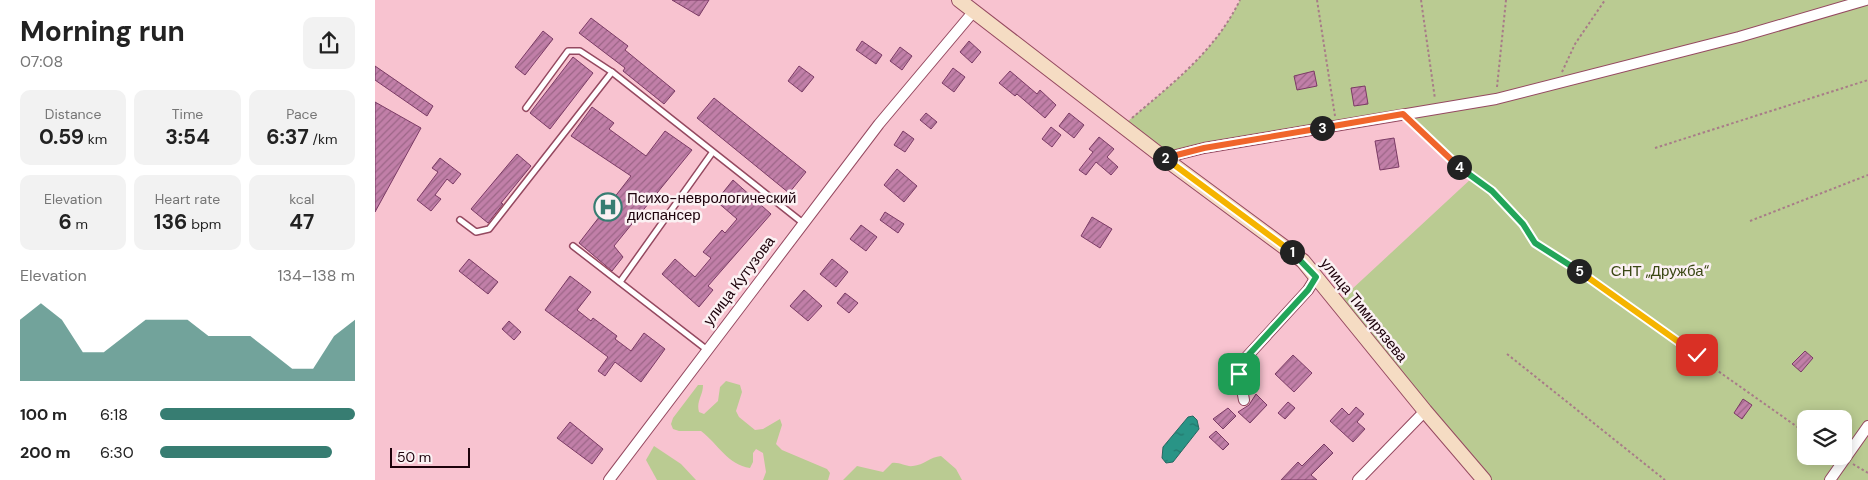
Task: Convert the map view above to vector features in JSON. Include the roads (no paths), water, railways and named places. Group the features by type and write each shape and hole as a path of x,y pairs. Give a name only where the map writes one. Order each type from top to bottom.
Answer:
{"main road":[{"name":"улица Тимирязева","path":"969,5 1122,126 1271,235 1303,261 1425,412 1484,480"}],"street":[{"path":"1164,158 1204,148 1436,108 1496,100 1739,37 1866,0"},
{"name":"улица Кутузова","path":"609,480 706,349 969,5"},
{"path":"1245,400 1239,374 1242,362 1308,290 1316,277"},
{"path":"1358,480 1425,412"},
{"path":"1830,480 1868,426"}],"lane":[{"path":"526,108 568,51 580,51 612,72 712,153 803,223"},
{"path":"460,220 476,232 489,229 612,72"},
{"path":"620,282 712,153"},
{"path":"573,246 706,349"}],"water":[{"path":"1193,416 1197,420 1199,429 1173,462 1166,463 1162,458 1163,447 1188,417"}],"place":[{"name":"Психо-неврологический диспансер","path":"608,207"}],"park label":[{"name":"СНТ „Дружба“","path":"1660,271"}]}
